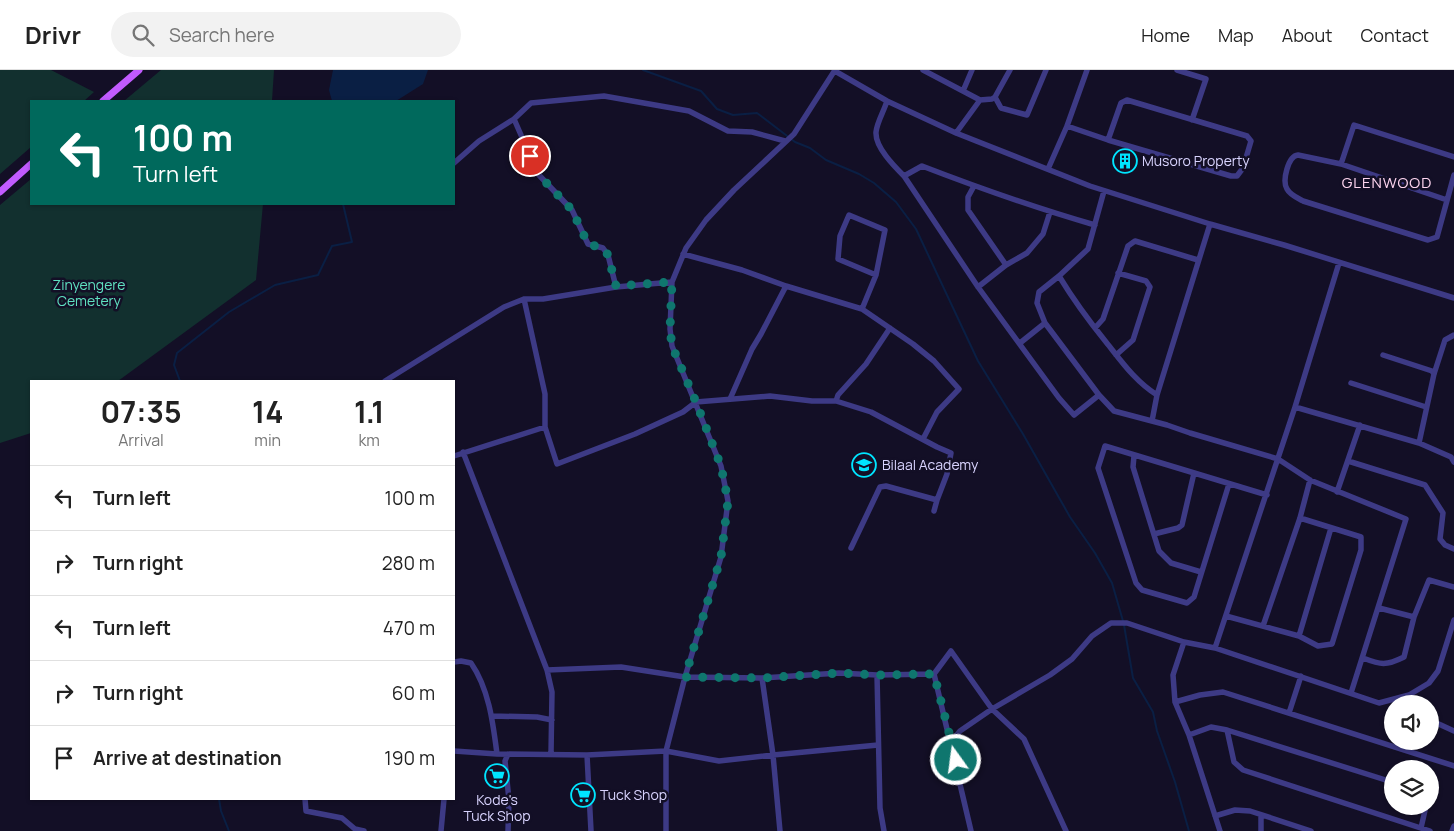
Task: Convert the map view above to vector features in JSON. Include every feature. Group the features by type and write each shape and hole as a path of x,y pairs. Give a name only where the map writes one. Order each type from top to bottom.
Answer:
{"main road":[{"path":"104,100 138,70"},
{"path":"0,192 30,165"}],"street":[{"path":"666,831 666,751 685,677 721,557 728,501 721,466 672,346 670,329 672,282 683,254 706,220 794,134 835,70 887,101 956,133 1104,191 1454,298"},
{"path":"923,70 931,72 980,100 992,100 1010,70"},
{"path":"964,91 972,70"},
{"path":"995,97 1001,108 1027,115 1046,70"},
{"path":"1048,169 1067,126 1087,70"},
{"path":"1177,70 1206,79 1192,120"},
{"path":"455,162 479,141 514,119 531,103 604,96 689,111 728,131 752,132 785,141"},
{"path":"956,133 980,100"},
{"path":"1067,126 1108,140 1232,176 1237,176 1243,168 1251,141 1247,136 1127,100 1122,102 1108,140"},
{"path":"887,101 876,131 877,140 890,163 904,176 978,287 1059,398 1074,415 1099,396"},
{"path":"514,119 538,174 572,210 588,244 603,248 608,255 616,286"},
{"path":"1341,164 1354,125 1454,157"},
{"path":"1447,200 1341,164 1298,155 1294,155 1289,161 1284,184 1288,192 1303,201 1428,240 1437,237 1454,176"},
{"path":"904,176 922,166 1050,212 1095,225"},
{"path":"974,186 968,197 968,210 1006,265"},
{"path":"1104,191 1088,249 1039,292 1037,303 1045,323 1099,396 1114,411 1152,420 1278,459 1310,480 1406,519 1351,693"},
{"path":"978,287 1006,265 1027,253 1043,234 1050,212"},
{"path":"862,309 876,275 885,230 849,215 840,236 838,259 876,275"},
{"path":"1152,420 1157,394 1210,224"},
{"path":"1095,328 1103,319 1128,246 1135,241 1198,260"},
{"path":"683,254 742,270 786,286 862,309 934,361 959,389 937,412 923,439"},
{"path":"1214,648 1267,495 1339,263"},
{"path":"1116,355 1133,340 1150,287 1146,282 1118,273"},
{"path":"1059,276 1130,374 1145,387 1157,394"},
{"path":"387,380 504,308 524,299 543,299 616,286 672,282"},
{"path":"730,399 752,349 786,286"},
{"path":"524,299 545,394 545,427 557,464 635,434 683,412 696,402 770,396 812,401 836,400 871,412 951,453 947,474 934,511"},
{"path":"1020,343 1045,323"},
{"path":"836,400 838,395 866,364 890,328"},
{"path":"1418,443 1434,374 1445,340 1454,335"},
{"path":"1382,355 1432,371 1434,374"},
{"path":"1351,383 1426,407"},
{"path":"1295,407 1418,443 1450,457 1454,462"},
{"path":"1337,492 1360,425"},
{"path":"455,456 545,427"},
{"path":"1230,484 1194,597 1187,603 1142,590 1136,583 1098,468 1105,446 1267,495"},
{"path":"463,452 547,670 552,692 551,754"},
{"path":"1134,456 1133,467 1159,551 1170,563 1201,572"},
{"path":"1348,461 1425,485 1443,513 1440,539 1445,545 1454,549"},
{"path":"1154,534 1178,528 1182,525 1194,473"},
{"path":"1263,626 1300,518 1310,480"},
{"path":"851,548 880,487 886,486 937,500"},
{"path":"1226,616 1299,636 1318,646 1334,642 1361,550 1361,537 1300,518"},
{"path":"1299,636 1332,528"},
{"path":"1363,658 1380,664 1391,663 1404,657 1414,617 1429,580 1454,587"},
{"path":"1379,608 1414,617"},
{"path":"1409,695 1429,683 1438,671 1454,620"},
{"path":"951,742 960,731 992,709 1050,675 1072,659 1092,636 1111,623 1118,622 1127,623 1184,642 1214,648 1379,703 1384,702"},
{"path":"1184,642 1173,675 1175,702 1189,736 1220,831"},
{"path":"934,674 951,651 992,709 1024,739 1066,831"},
{"path":"455,662 471,663 478,674 492,716 497,754"},
{"path":"547,670 620,667 685,677 762,678 839,673 878,675 934,674"},
{"path":"934,674 971,831"},
{"path":"878,675 880,808 884,831"},
{"path":"1290,713 1301,676"},
{"path":"762,678 773,754 780,831"},
{"path":"1175,702 1200,695 1223,692 1454,766"},
{"path":"492,716 536,717 552,720"},
{"path":"1439,724 1454,730"},
{"path":"1189,736 1211,728 1227,730 1384,779"},
{"path":"1227,730 1234,762 1243,770 1430,831"},
{"path":"455,751 497,754 587,755 666,751 719,762 773,754 878,745"},
{"path":"508,754 505,762 509,800 508,831"},
{"path":"587,755 591,831"},
{"path":"305,800 306,811 342,818 355,829 364,831"},
{"path":"441,831 444,800"},
{"path":"1215,816 1235,810 1250,811 1310,831"},
{"path":"1261,815 1261,831"},
{"path":"1421,828 1424,815"},
{"path":"1452,831 1454,826"}],"green space":[{"path":"0,70 51,70 94,92 85,100 30,100 30,148 0,174"},
{"path":"161,70 274,70 272,100 125,100"},
{"name":"Zinyengere Cemetery","path":"30,180 30,205 263,205 256,280 119,380 30,380 30,433 0,443 0,205"}],"water":[{"path":"333,70 428,70 423,84 398,100 332,100 329,90"}],"waterway":[{"path":"643,70 701,91 717,109 733,115 757,113 795,142 810,148 826,160 859,174 874,183 896,202 916,229 978,361 1023,434 1070,517 1095,553 1112,583 1123,621"},
{"path":"180,380 174,365 177,353 229,312 275,285 318,275 332,246 352,242 343,205"},
{"path":"1124,625 1133,678 1153,712 1157,731 1175,782 1189,831"},
{"path":"219,800 221,811 229,831"}],"place":[{"name":"Musoro Property","path":"1125,161"},
{"name":"Bilaal Academy","path":"864,465"},
{"name":"Kode's Tuck Shop","path":"497,776"},
{"name":"Tuck Shop","path":"583,795"}],"district":[{"name":"GLENWOOD","path":"1387,183"}],"route":[{"path":"530,156 538,174 572,210 588,244 603,248 608,255 616,286 672,282 670,329 672,346 721,466 728,501 721,557 685,677 762,678 839,673 878,675 934,674 956,760"}]}
